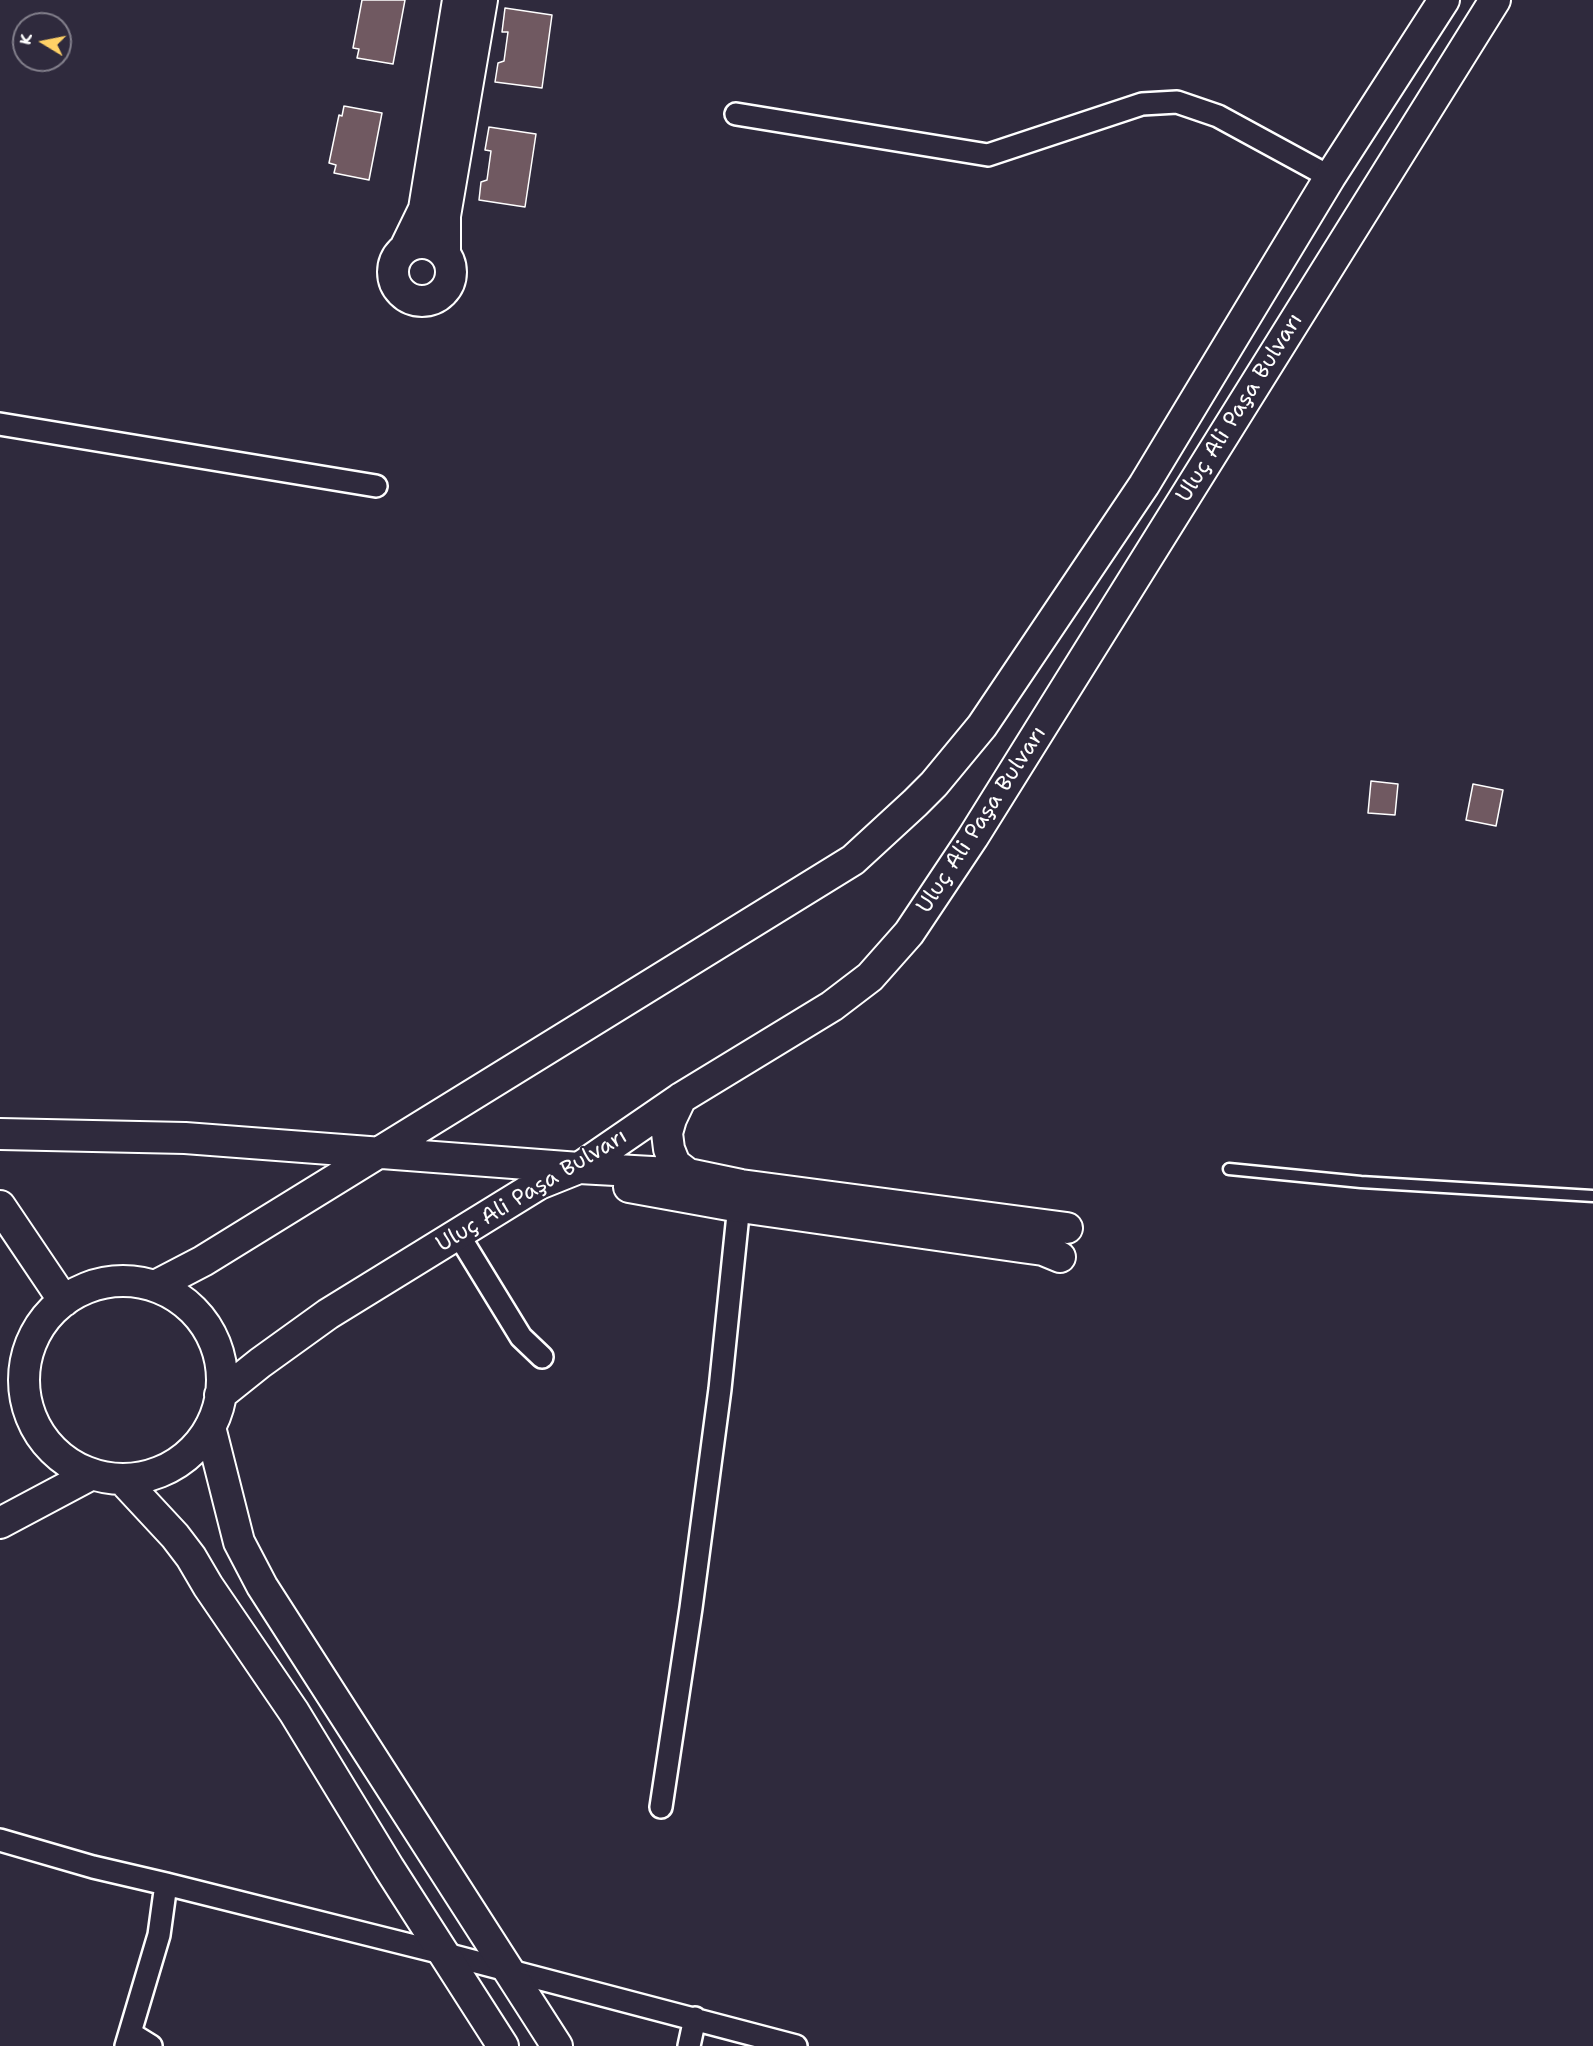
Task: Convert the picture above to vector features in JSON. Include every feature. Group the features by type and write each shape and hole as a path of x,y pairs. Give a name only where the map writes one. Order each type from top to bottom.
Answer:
{"street":[{"path":"406,246 414,243 431,243 445,253 450,261 452,270 447,287 433,299 413,300 404,295 397,288 392,270 394,261 406,246 424,209 458,0"},
{"path":"445,253 445,216 482,0"},
{"name":"Uluç Ali Paşa Bulvarı","path":"155,1286 203,1261 852,860 934,784 982,726 1144,484 1330,177 1444,0"},
{"name":"Uluç Ali Paşa Bulvarı","path":"220,1395 328,1314 539,1184 579,1168 681,1098 832,1006 870,977 909,933 973,837 1495,0"},
{"path":"736,114 988,155 1142,104 1177,102 1218,116 1330,177"},
{"path":"0,424 376,486"},
{"path":"681,1098 667,1133 669,1149 675,1164 688,1174 740,1196 1043,1250 1060,1257"},
{"path":"0,1134 185,1138 688,1174"},
{"path":"539,1184 572,1181 602,1183 1067,1228"},
{"path":"661,1808 715,1424 740,1196"},
{"path":"0,1206 64,1301"},
{"path":"458,1234 521,1337 542,1358"},
{"path":"124,1281 155,1286 183,1301 195,1311 212,1337 221,1366 217,1413 202,1440 180,1461 153,1474 122,1479 92,1474 64,1459 41,1435 28,1405 25,1371 28,1355 37,1332 51,1312 77,1293 108,1282 124,1281"},
{"path":"0,1386 25,1371"},
{"path":"210,1427 239,1542 262,1586 557,2046"},
{"path":"0,1523 92,1474"},
{"path":"122,1479 175,1536 191,1557 208,1586 294,1712 389,1868 504,2046"},
{"path":"0,1840 93,1867 446,1954 796,2046"},
{"path":"151,2046 128,2039 159,1935 166,1884"},
{"path":"689,2046 695,2018"}],"lane":[{"path":"1229,1168 1361,1182 1593,1196"}],"building":[{"path":"362,0 405,0 393,64 357,58 359,49 353,48"},
{"path":"505,8 552,15 542,88 495,82 498,63 504,61 508,32 502,32"},
{"path":"344,106 382,113 369,180 334,173 336,165 329,163 339,115 342,116"},
{"path":"489,127 536,134 525,207 479,200 481,182 487,180 491,151 485,150"},
{"path":"1371,781 1398,784 1395,815 1368,813"},
{"path":"1473,784 1503,790 1496,826 1466,820"}]}
